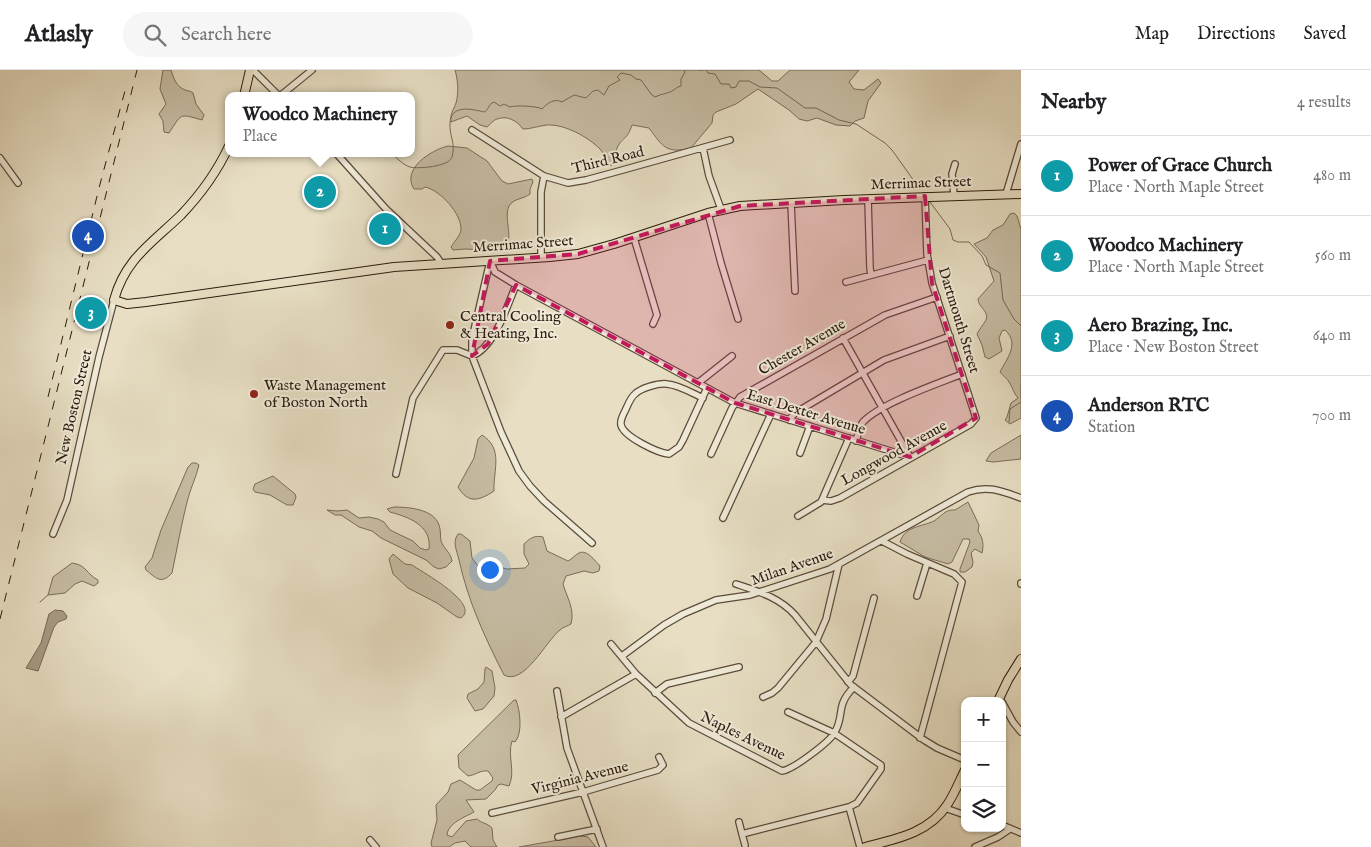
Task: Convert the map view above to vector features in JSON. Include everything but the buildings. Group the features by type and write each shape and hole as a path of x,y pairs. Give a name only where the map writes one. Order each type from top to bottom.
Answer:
{"main road":[{"path":"245,92 252,70"},
{"name":"New Boston Street","path":"114,300 119,282 126,269 191,204 210,180 225,153"},
{"name":"Merrimac Street","path":"114,300 128,304 146,302 390,267 578,254 634,238 721,209 740,206 925,196 1021,194"},
{"path":"1002,697 1008,680 1021,659"},
{"path":"866,847 904,837 935,820 945,808 961,778"}],"street":[{"path":"252,70 276,92"},
{"path":"285,92 312,70"},
{"name":"Third Road","path":"472,130 544,176 565,182 576,182 730,140"},
{"path":"1006,194 1021,144"},
{"path":"702,148 709,176 721,209"},
{"path":"340,157 378,201 437,256 441,263"},
{"path":"0,158 18,183"},
{"path":"954,195 952,174 955,164"},
{"path":"540,258 544,176"},
{"name":"Dartmouth Street","path":"925,196 928,260 937,297 976,419"},
{"path":"868,199 871,275"},
{"path":"791,203 795,291"},
{"path":"708,213 738,319"},
{"path":"634,238 658,315 653,324"},
{"path":"846,282 928,260"},
{"path":"396,474 413,398 443,350 457,350 472,356 479,353 488,344 516,285 496,272 490,261"},
{"path":"490,261 472,336 472,356 501,432 519,471 544,500 592,543"},
{"name":"East Dexter Avenue","path":"516,285 736,403 910,457"},
{"name":"Chester Avenue","path":"711,454 736,403 742,396 892,312 937,297"},
{"name":"New Boston Street","path":"53,534 66,500 114,300"},
{"path":"789,420 795,413 890,358 950,336"},
{"path":"843,338 910,457"},
{"path":"698,382 732,356"},
{"path":"856,440 862,424 883,409 914,393 962,374"},
{"path":"703,398 669,384 661,384 640,391 634,394 630,401 622,419 622,427 630,437 661,453 669,454 679,447 708,388"},
{"path":"723,518 772,414"},
{"name":"Longwood Avenue","path":"822,500 831,501 840,498 976,419"},
{"path":"800,453 810,426"},
{"path":"798,516 816,506 822,500 849,438"},
{"name":"Milan Avenue","path":"622,656 680,616 716,600 759,592 814,575 882,541 968,492 990,488 1002,490 1021,498"},
{"path":"882,541 954,574 962,580 920,738"},
{"path":"917,596 927,563"},
{"path":"763,696 773,692 781,685 816,642 826,619 839,564"},
{"path":"736,584 773,598 788,608 848,682 920,738 961,758"},
{"path":"848,682 852,677 874,598"},
{"name":"Naples Avenue","path":"611,644 636,674 694,726 782,771 792,768 834,733"},
{"path":"656,693 667,684 738,667"},
{"path":"561,717 636,674"},
{"path":"834,733 843,700 854,687"},
{"path":"557,691 567,748 603,847"},
{"path":"1006,711 1021,732"},
{"path":"742,834 857,804 881,769 879,763 834,733 788,712"},
{"name":"Virginia Avenue","path":"492,813 583,792 658,770 663,765 659,757"},
{"path":"849,807 860,847"},
{"path":"945,808 961,814"},
{"path":"738,822 744,845"},
{"path":"1006,826 1021,833"},
{"path":"975,847 998,838 1010,828"},
{"path":"558,837 597,829"},
{"path":"370,840 376,847"}],"highlighted area":[{"path":"925,196 932,283 976,418 910,457 735,403 516,285 488,344 472,356 490,261 578,254 740,206"}],"shaded area":[{"path":"163,70 171,70 174,79 180,87 193,93 196,104 204,115 202,120 184,116 176,122 169,133 164,132 163,121 159,114 166,104 160,89"},
{"path":"455,70 759,70 772,81 778,81 790,70 859,70 849,82 854,89 864,90 878,79 881,83 868,101 864,118 855,121 850,126 836,125 817,118 807,121 799,119 758,89 736,104 716,112 713,115 712,123 691,148 683,150 670,149 658,140 649,128 632,125 627,136 618,146 611,166 602,151 595,144 569,129 547,125 523,129 515,121 508,118 496,120 487,127 480,125 467,116 451,122 451,115 458,95"},
{"path":"448,146 467,148 487,161 502,181 508,184 532,179 530,194 514,201 509,206 507,217 509,240 504,249 453,250 451,247 461,230 454,210 431,189 425,187 414,189 411,182 411,174 420,161 426,156"},
{"path":"1014,213 1017,216 1021,229 1021,418 1010,424 1005,420 1011,403 1018,398 1000,372 1011,351 1012,340 1005,330 1002,331 999,338 1002,351 989,359 985,357 977,334 987,317 978,299 994,281 986,257 974,244 987,238 993,230 1003,225 1010,214"},
{"path":"482,435 489,441 495,453 494,491 479,499 474,499 466,496 458,487 474,458 478,439"},
{"path":"1021,435 1021,459 986,461 991,453"},
{"path":"192,463 199,465 187,502 172,573 165,579 159,579 146,570 145,567 152,558 161,530 188,467"},
{"path":"273,476 295,494 296,497 293,505 287,505 270,495 255,492 253,489 255,484"},
{"path":"968,502 979,525 978,531 983,547 982,553 975,549 971,553 972,567 965,572 960,572 960,569 970,542 969,539 963,539 952,562 948,564 925,557 900,542 902,537 910,530 934,521 946,512 955,510"},
{"path":"394,507 420,510 432,515 440,527 441,541 452,561 446,567 439,569 434,567 426,560 381,538 372,531 359,527 341,515 335,515 327,510 347,510 359,518 369,517 378,519 384,522 390,530 413,541 420,548 429,549 427,534 423,528 417,523 387,509"},
{"path":"458,534 461,534 470,541 472,558 478,566 495,566 507,569 525,568 529,564 524,554 524,544 538,536 543,537 547,551 568,561 582,552 591,556 600,566 599,571 593,573 584,571 566,576 563,584 572,613 571,624 554,636 527,668 512,677 504,675 472,605 456,547 455,540"},
{"path":"393,554 405,564 412,565 437,581 457,597 463,605 465,612 461,618 408,588 393,574 389,559"},
{"path":"72,563 84,568 98,580 98,583 94,586 82,581 75,584 65,593 48,595 53,577"},
{"path":"55,610 63,611 67,616 66,619 58,622 54,627 38,671 26,668 41,643 49,614"},
{"path":"486,667 492,671 495,688 494,696 483,709 475,711 467,698 468,694 478,689 484,682"},
{"path":"516,700 519,710 520,727 518,738 515,742 512,741 510,752 512,775 509,786 498,785 486,799 466,800 474,812 450,827 447,835 452,837 466,821 477,819 492,828 493,840 497,847 471,847 465,841 455,843 449,847 432,847 431,843 437,820 436,805 448,792 451,784 460,780 476,790 480,790 492,781 493,778 488,771 468,776 459,768 458,755"},
{"path":"581,836 588,837 596,847 519,847"}],"waterway":[{"path":"395,157 410,167 419,168 439,165 450,160 453,152 450,123 451,117 458,110 468,109 484,112 494,102 500,106 504,104 510,107 526,106 542,109 551,102 562,102 574,95 586,98 593,91 598,90 604,95 609,86 620,80 617,77 621,73 641,80 655,97 681,86 684,70"},
{"path":"706,70 708,73 715,74 721,84 729,84 731,88 736,87 739,81 749,81 760,87 777,88 805,108 816,108 839,120 856,124 885,143 892,150 919,188"},
{"path":"930,202 950,229 953,240 969,242 982,256 986,265 1000,273 1003,300 1014,319 1021,326"},
{"path":"1021,384 1021,394"},
{"path":"1009,422 1010,409 1021,402"},
{"path":"40,602 48,595"}],"railway":[{"path":"0,619 137,70"},
{"path":"48,397 99,188 126,87"}],"place":[{"name":"Woodco Machinery","path":"320,192"},
{"name":"Power of Grace Church","path":"385,229"},
{"name":"Anderson RTC","path":"88,236"},
{"name":"Aero Brazing, Inc.","path":"91,313"},
{"name":"Central Cooling & Heating, Inc.","path":"450,325"},
{"name":"Waste Management of Boston North","path":"254,394"}]}
